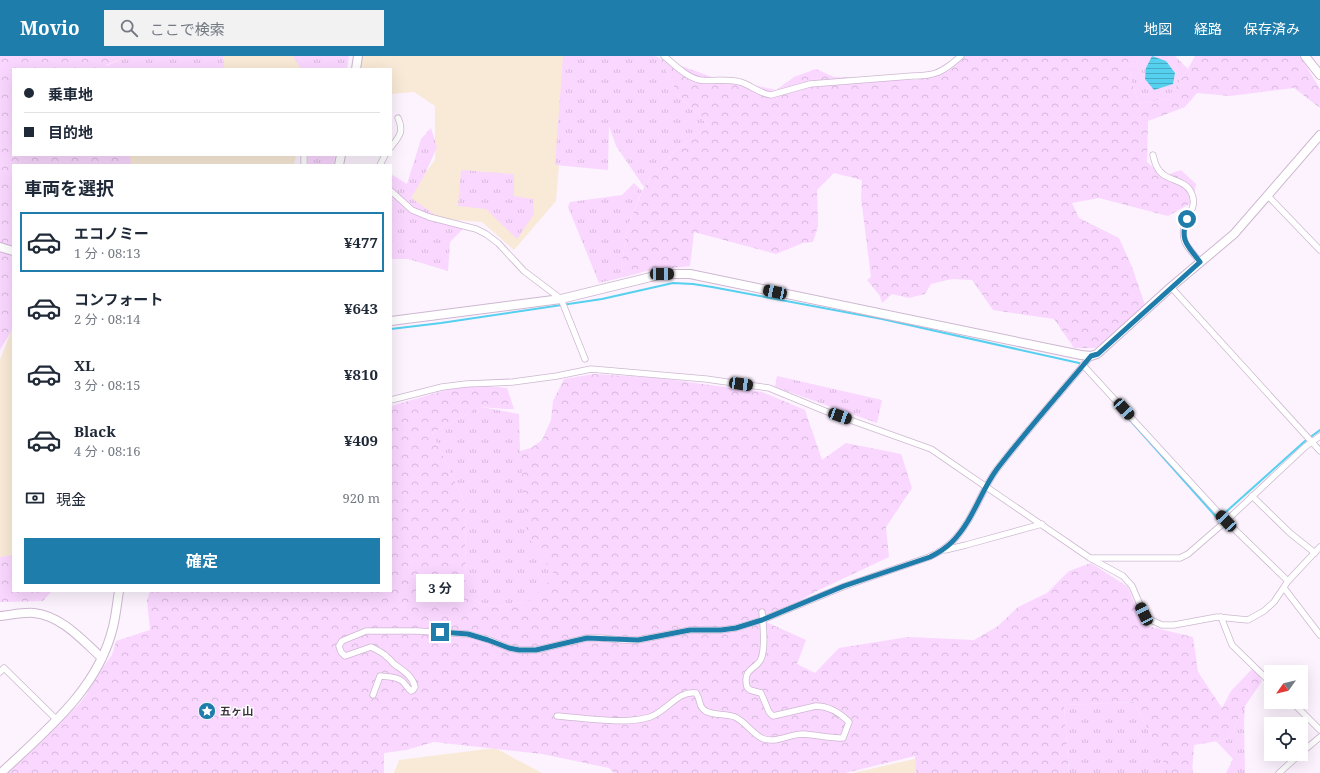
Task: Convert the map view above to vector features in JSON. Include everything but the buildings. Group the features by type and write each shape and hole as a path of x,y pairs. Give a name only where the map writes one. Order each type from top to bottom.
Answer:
{"street":[{"path":"356,68 358,56"},
{"path":"664,56 686,73 701,80 739,81 751,85 766,95 771,95 810,84 927,76 937,74 949,67 961,56"},
{"path":"1305,56 1320,75"},
{"path":"392,146 401,132 401,126 398,118"},
{"path":"392,321 561,298 662,274 690,274 1091,356 1098,354 1171,287 1234,234 1320,135"},
{"path":"1153,155 1157,168 1163,176 1183,184 1192,193 1193,209 1183,230 1185,243 1200,262"},
{"path":"392,192 412,210 476,229 486,234 524,271 561,298 585,359"},
{"path":"1268,196 1320,250"},
{"path":"0,247 12,251"},
{"path":"1171,287 1320,451"},
{"path":"372,695 380,676 399,679 410,690 413,690 415,687 408,673 379,651 371,647 345,656 341,652 339,646 342,641 366,631 416,631 468,634 509,648 519,650 536,650 587,638 638,640 690,630 721,630 736,628 762,620 844,586 930,557 952,542 962,530 986,486 1019,441 1091,356"},
{"path":"1084,365 1226,521 1288,581"},
{"path":"392,400 442,387 520,381 557,376 591,369 713,380 769,388 825,411 930,449 1090,558 1122,576 1132,586 1144,614 1151,620 1162,625 1174,625 1221,617 1248,620 1264,612 1274,602 1288,581 1320,547"},
{"path":"1090,558 1180,558 1188,554 1320,436"},
{"path":"1252,496 1290,533 1315,553"},
{"path":"942,550 966,545 1042,524"},
{"path":"1284,588 1320,635"},
{"path":"1,773 57,720 89,682 102,658 113,628 119,592"},
{"path":"557,716 612,720 652,717 683,695 690,692 696,693 699,698 700,706 704,711 726,714 738,718 762,738 781,740 802,734 843,738 849,722 832,709 816,706 772,716 761,693 750,690 747,687 746,676 761,660 764,647 762,612"},
{"path":"0,616 32,613 48,616 60,622 102,658"},
{"path":"1221,617 1232,645 1264,676"},
{"path":"0,672 4,668 57,720"},
{"path":"1299,709 1320,730"},
{"path":"1308,748 1320,737"},
{"path":"1279,773 1293,761"}],"shaded area":[{"path":"116,56 322,56 318,68 117,68"},
{"path":"362,56 568,56 556,201 514,250 482,222 430,218 406,198 435,160 435,106 414,92 392,94 392,68 361,68"},
{"path":"127,156 296,156 294,164 128,164"},
{"path":"12,329 12,564 0,571 0,360"},
{"path":"495,748 542,773 394,773 399,760"},
{"path":"923,757 923,773 853,773"}],"green space":[{"path":"0,56 128,56 106,65 108,68 12,68 12,156 130,156 131,164 12,164 12,330 0,350"},
{"path":"128,56 223,56 224,68 108,68 106,66"},
{"path":"293,56 349,56 347,68 300,68"},
{"path":"563,56 655,56 660,58 678,95 709,126 677,149 644,187 616,146 609,126 608,170 555,165"},
{"path":"959,56 1141,56 1134,64 1130,76 1139,104 1168,98 1195,56 1300,56 1320,89 1320,108 1294,88 1230,96 1197,93 1185,107 1148,121 1147,162 1163,176 1181,170 1196,184 1193,202 1168,216 1099,198 1072,203 1079,218 1119,238 1132,267 1145,305 1096,348 1074,348 1054,319 993,310 972,280 952,279 931,284 925,294 909,298 892,294 882,303 880,296 867,280 871,277 861,198 862,180 834,173 817,190 818,226 813,242 803,243 776,254 694,232 690,266 646,271 632,275 621,270 627,228 644,187 677,149 709,126 678,95 660,58 720,80 732,80 776,90 794,77 816,69 834,77 917,80"},
{"path":"1141,56 1175,56 1188,69 1168,98 1139,104 1130,76 1134,64"},
{"path":"431,128 437,147 424,176 411,198 441,219 466,226 450,242 448,271 408,259 392,259 392,175 407,184 421,139"},
{"path":"308,156 335,156 334,164 308,164"},
{"path":"461,170 514,174 514,196 533,199 534,214 517,239 486,209 458,206"},
{"path":"634,183 642,191 627,228 621,270 632,275 599,283 568,207 570,202 622,195"},
{"path":"594,374 658,378 762,392 805,410 822,460 846,443 901,454 912,488 886,527 889,557 819,590 765,619 765,631 766,622 806,640 797,664 815,673 839,648 908,637 974,640 998,626 1018,607 1047,593 1069,571 1091,563 1128,587 1143,625 1193,637 1198,672 1222,708 1231,691 1254,667 1262,681 1245,706 1229,739 1194,745 1192,773 1168,773 1160,753 1134,702 1064,705 1069,773 916,773 915,756 845,773 614,773 609,768 542,754 434,742 406,750 384,753 384,773 8,773 78,705 112,655 116,641 150,630 147,600 150,592 392,592 392,406 466,384 507,388 514,409 481,407 432,433 465,503 466,597 491,607 530,601 555,575 527,536 520,451 531,448 542,440 551,420 553,401 564,379"},
{"path":"777,376 882,400 877,423 775,387"},
{"path":"481,407 519,414 520,451 561,575 530,601 491,607 466,597 465,503 432,433"},
{"path":"12,555 12,592 51,592 43,601 0,602 0,557"},
{"path":"1134,702 1157,747 1186,737 1193,773 1069,773 1064,705"},
{"path":"1245,706 1245,773 1226,773 1233,759 1216,741 1229,739"}],"water":[{"path":"1152,56 1166,61 1175,73 1173,84 1154,90 1145,79 1146,68"}],"waterway":[{"path":"392,329 602,299 673,283 693,284 882,319 1079,363 1082,366"},
{"path":"1129,419 1218,519 1305,441 1320,430"}],"place":[{"name":"五ヶ山","path":"207,711"}],"route":[{"path":"440,632 468,634 509,648 519,650 536,650 587,638 638,640 690,630 721,630 736,628 762,620 844,586 930,557 952,542 962,530 996,471 1019,441 1091,356 1098,354 1200,262 1185,243 1183,230 1187,219"}]}
